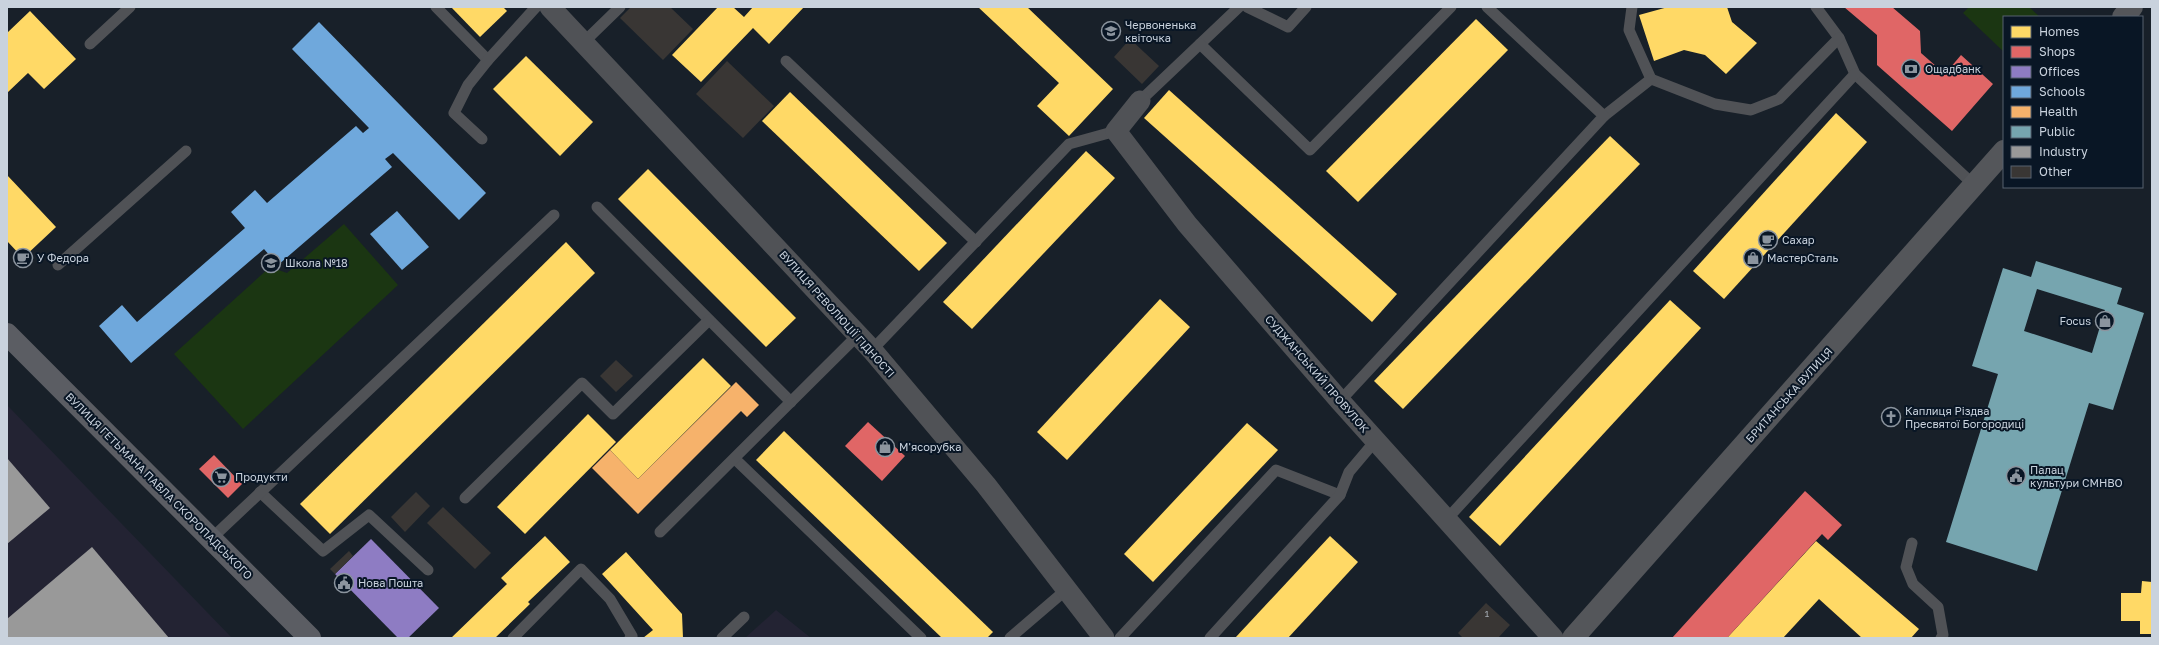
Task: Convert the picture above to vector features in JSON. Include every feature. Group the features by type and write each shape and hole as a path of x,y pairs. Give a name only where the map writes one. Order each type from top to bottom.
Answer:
{"main road":[{"path":"2124,16 2132,7"},
{"name":"БРИТАНСЬКА ВУЛИЦЯ","path":"1573,638 2003,152"},
{"name":"ВУЛИЦЯ ГЕТЬМАНА ПАВЛА СКОРОПАДСЬКОГО","path":"7,334 310,638"}],"street":[{"name":"ВУЛИЦЯ РЕВОЛЮЦІЇ ГІДНОСТІ","path":"550,7 865,343 986,485 1104,638"},
{"path":"1116,132 1140,101"},
{"name":"СУДЖАНСЬКИЙ ПРОВУЛОК","path":"1116,132 1187,224 1340,401 1553,638"}],"lane":[{"path":"90,44 130,7"},
{"path":"436,7 488,60"},
{"path":"482,139 454,113 468,85 488,60 536,7"},
{"path":"584,42 620,7"},
{"path":"1140,101 1239,7"},
{"path":"1248,7 1288,27 1306,7"},
{"path":"1200,44 1310,150 1451,7"},
{"path":"1487,7 1604,116"},
{"path":"1632,7 1629,30 1651,79 1715,104 1751,110 1779,98 1839,38"},
{"path":"1816,7 1839,38 1855,74 1974,185"},
{"path":"786,61 976,242"},
{"path":"1447,519 1855,74"},
{"path":"1340,401 1604,116 1651,79"},
{"path":"660,532 791,402 865,343 976,242 1070,144 1116,132"},
{"path":"58,265 186,151"},
{"path":"597,206 791,402"},
{"path":"212,538 554,215"},
{"path":"465,498 582,383 613,414 709,320"},
{"path":"1210,638 1340,495 1349,472 1376,440"},
{"path":"735,459 921,638"},
{"path":"1120,638 1276,470 1340,495"},
{"path":"260,492 323,551 369,515 428,570"},
{"path":"1912,543 1906,567 1913,584 1938,607 1943,635 1941,638"},
{"path":"513,638 581,569 610,599 632,636 630,638"},
{"path":"1010,638 1067,589"},
{"path":"722,638 744,617"}],"shaded area":[{"path":"7,405 232,638 7,638"},
{"path":"776,610 811,638 745,638"}],"green space":[{"path":"1969,7 2029,7 2039,16 2003,16 2003,51 1963,13"},
{"path":"344,224 398,285 243,429 174,354 270,267 287,273"}],"building: Homes":[{"path":"451,7 503,7 507,11 480,37"},
{"path":"718,7 733,7 744,17 753,7 804,7 769,44 753,28 701,82 672,55"},
{"path":"978,7 1027,7 1113,89 1069,136 1037,106 1059,83"},
{"path":"1668,7 1727,7 1732,22 1757,43 1726,74 1705,55 1684,50 1654,61 1639,15"},
{"path":"30,11 76,59 44,89 28,73 7,93 7,33"},
{"path":"1476,19 1508,50 1358,202 1326,171"},
{"path":"526,56 593,122 560,156 493,89"},
{"path":"1169,90 1397,294 1372,322 1144,118"},
{"path":"790,92 947,243 919,271 762,121"},
{"path":"1836,113 1867,142 1724,299 1693,271"},
{"path":"1610,136 1640,164 1403,409 1374,381"},
{"path":"1086,151 1115,178 972,329 943,302"},
{"path":"648,169 796,318 766,347 618,199"},
{"path":"7,175 56,227 23,258 7,241"},
{"path":"566,242 595,273 330,534 300,504"},
{"path":"1160,299 1190,327 1067,460 1037,432"},
{"path":"1670,300 1701,328 1500,546 1469,517"},
{"path":"703,358 731,386 638,479 610,450"},
{"path":"588,414 616,442 525,534 497,507"},
{"path":"1247,423 1278,450 1153,582 1124,554"},
{"path":"784,431 993,632 987,638 942,638 756,460"},
{"path":"545,536 570,562 528,602 530,604 495,638 451,638 507,584 501,578"},
{"path":"1330,536 1358,562 1288,638 1235,638"},
{"path":"1816,541 1919,629 1911,638 1862,638 1819,599 1783,638 1727,638"},
{"path":"626,552 682,614 683,638 643,638 653,630 602,574"},
{"path":"2142,581 2152,582 2152,634 2140,634 2140,621 2121,621 2121,593 2141,593"}],"building: Shops":[{"name":"Ощадбанк","path":"1844,7 1892,7 1920,31 1921,53 1945,74 1961,55 1993,84 1952,131 1877,65 1877,35"},
{"path":"868,422 905,456 882,481 845,446"},
{"name":"Продукти","path":"214,455 242,484 228,498 199,469"},
{"path":"1805,491 1842,525 1828,540 1822,534 1727,638 1672,638"}],"building: Offices":[{"path":"371,539 439,608 408,638 398,638 335,574"}],"building: Schools":[{"path":"319,22 486,193 459,220 393,153 385,159 392,167 278,265 264,249 131,363 99,326 122,305 137,322 245,228 231,212 255,190 267,203 356,126 363,133 369,128 292,49"},
{"path":"397,211 429,247 402,270 370,234"}],"building: Health":[{"path":"736,382 759,405 747,417 741,411 638,514 592,468 610,450 638,479"}],"building: Public":[{"name":"Палац культури СМНВО","path":"2036,261 2122,288 2117,304 2144,313 2113,410 2089,403 2037,571 1946,542 1998,374 1972,366 2003,268 2031,277","holes":["2037,289 2105,310 2092,353 2024,331"]}],"building: Industry":[{"path":"7,458 50,508 7,544"},
{"path":"92,547 169,638 7,638 7,619"}],"building: Other":[{"path":"631,7 670,7 693,29 663,60 620,18"},
{"path":"1130,39 1159,66 1142,84 1114,57"},
{"path":"727,61 774,106 743,138 696,94"},
{"path":"616,360 633,376 616,392 600,376"},
{"path":"416,492 430,506 405,532 391,517"},
{"path":"443,507 491,553 475,569 427,523"},
{"path":"349,551 353,556 335,574 330,569"},
{"path":"1486,603 1510,625 1498,638 1463,638 1458,633"}],"place":[{"name":"Червоненька квіточка","path":"1111,31"},
{"name":"Ощадбанк","path":"1911,69"},
{"name":"Сахар","path":"1768,240"},
{"name":"У Федора","path":"23,258"},
{"name":"МастерСталь","path":"1753,258"},
{"name":"Школа №18","path":"271,263"},
{"name":"Focus","path":"2105,321"},
{"name":"Каплиця Різдва Пресвятої Богородиці","path":"1891,417"},
{"name":"М'ясорубка","path":"885,447"},
{"name":"Палац культури СМНВО","path":"2016,476"},
{"name":"Продукти","path":"221,477"},
{"name":"Нова Пошта","path":"344,583"}]}
